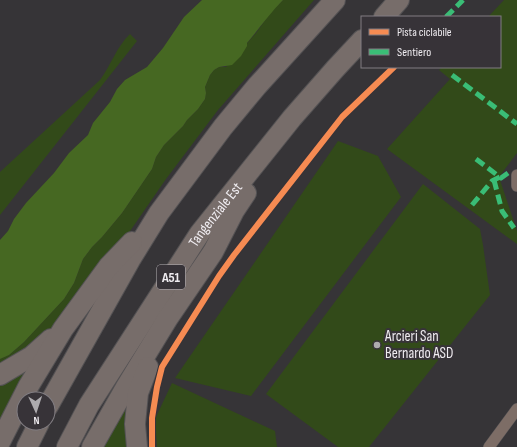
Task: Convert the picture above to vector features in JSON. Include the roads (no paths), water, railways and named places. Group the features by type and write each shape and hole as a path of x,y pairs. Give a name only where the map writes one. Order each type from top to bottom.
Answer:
{"highway":[{"path":"56,392 159,213 223,127 257,86 335,0"},
{"path":"385,16 400,0"},
{"name":"Tangenziale Est","path":"67,447 89,405 200,233 292,118 361,41"},
{"path":"92,447 126,386 168,318 213,252 234,211 292,118"},
{"path":"0,442 28,387 63,328 109,266 159,213"},
{"path":"137,447 135,424 138,393 168,318"},
{"path":"0,375 32,356 63,328"},
{"path":"27,447 35,431"}],"street":[{"path":"517,175 517,186"},
{"path":"488,447 517,409"}],"place":[{"name":"Arcieri San Bernardo ASD","path":"377,345"}]}
